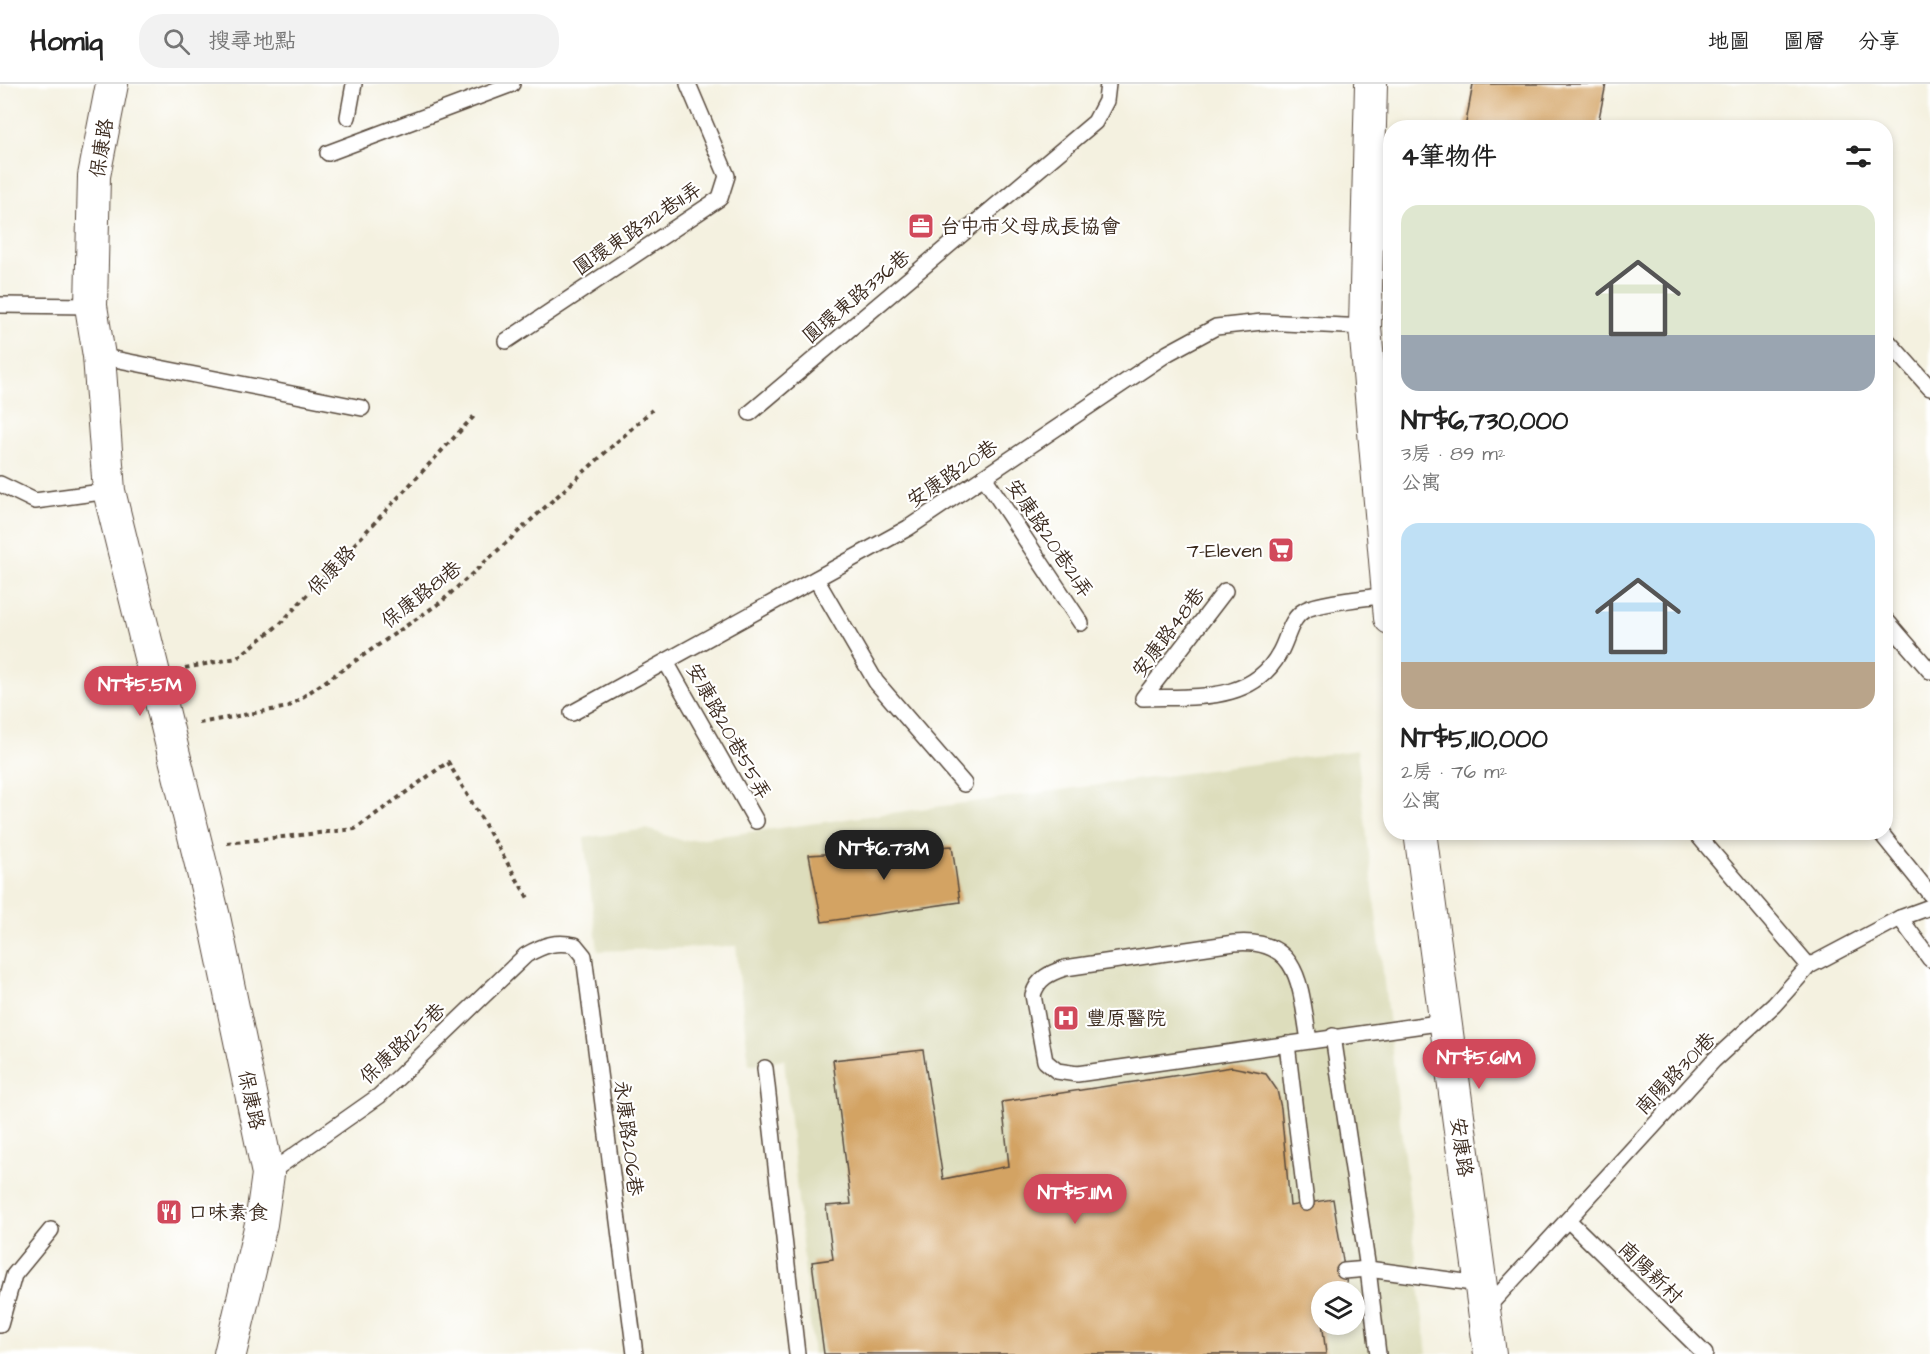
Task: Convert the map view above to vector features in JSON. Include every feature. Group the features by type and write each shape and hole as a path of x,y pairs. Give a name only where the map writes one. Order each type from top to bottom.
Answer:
{"street":[{"name":"保康路","path":"112,84 94,176 91,306 99,356 109,491 197,846 268,1174 261,1224 230,1354"},
{"path":"1371,84 1365,327 1383,537"},
{"name":"安康路","path":"1421,840 1490,1354"}],"lane":[{"path":"348,117 354,84"},
{"path":"328,153 512,84"},
{"name":"圓環東路312巷11弄","path":"506,341 720,198 726,187 727,176 688,84"},
{"name":"圓環東路336巷","path":"750,412 1095,122 1106,101 1108,84"},
{"path":"0,305 91,306"},
{"name":"安康路20巷","path":"572,713 908,528 1168,353 1216,327 1263,322 1365,327"},
{"path":"1893,347 1930,388"},
{"path":"99,356 362,408"},
{"name":"安康路20巷21弄","path":"984,477 1081,623"},
{"path":"0,484 35,501 109,491"},
{"path":"816,579 876,682 964,784"},
{"name":"安康路48巷","path":"1225,591 1143,698 1228,694 1249,684 1268,670 1280,654 1295,617 1307,609 1383,607"},
{"path":"1893,628 1930,671"},
{"name":"安康路20巷55弄","path":"666,662 756,821"},
{"path":"1702,840 1809,966"},
{"path":"1886,840 1930,894"},
{"name":"南陽路301巷","path":"1482,1298 1568,1220 1714,1060 1774,1005 1809,966 1900,918 1930,907"},
{"path":"1900,918 1930,959"},
{"name":"保康路125巷","path":"268,1174 379,1096 526,955 546,944 561,942"},
{"name":"永康路206巷","path":"561,942 575,945 584,956 635,1354"},
{"path":"1309,1040 1297,972 1287,957 1268,945 1257,942 1234,943 1065,968 1047,975 1035,987 1034,995 1045,1060 1057,1071 1077,1074 1287,1044 1333,1036 1445,1022"},
{"path":"1333,1036 1368,1269 1378,1354"},
{"path":"1287,1044 1306,1203"},
{"path":"765,1068 797,1354"},
{"name":"南陽新村","path":"1568,1220 1705,1354"},
{"path":"0,1325 14,1275 51,1230"},
{"path":"1344,1270 1368,1269 1482,1298"}],"path":[{"name":"保康路81巷","path":"169,728 288,707 441,602 652,410"},
{"name":"保康路","path":"155,674 237,658 281,623 476,414"},
{"path":"197,846 355,829 448,762 528,898"}],"shaded area":[{"name":"豐原醫院","path":"1357,750 1427,1354 813,1354 784,1059 749,1065 736,946 598,951 584,838 647,829 683,841"}],"building":[{"path":"1473,84 1606,84 1599,120 1466,120"},
{"path":"952,846 960,902 822,922 809,855"},
{"path":"923,1050 943,1179 1009,1166 1002,1102 1232,1067 1266,1074 1277,1090 1281,1108 1290,1206 1333,1199 1346,1281 1311,1281 1311,1335 1324,1335 1326,1354 824,1354 812,1262 833,1259 826,1206 851,1204 833,1060"}],"place":[{"name":"台中市父母成長協會","path":"921,226"},
{"name":"7-Eleven","path":"1281,550"},
{"name":"豐原醫院","path":"1066,1018"},
{"name":"口味素食","path":"169,1212"}]}
